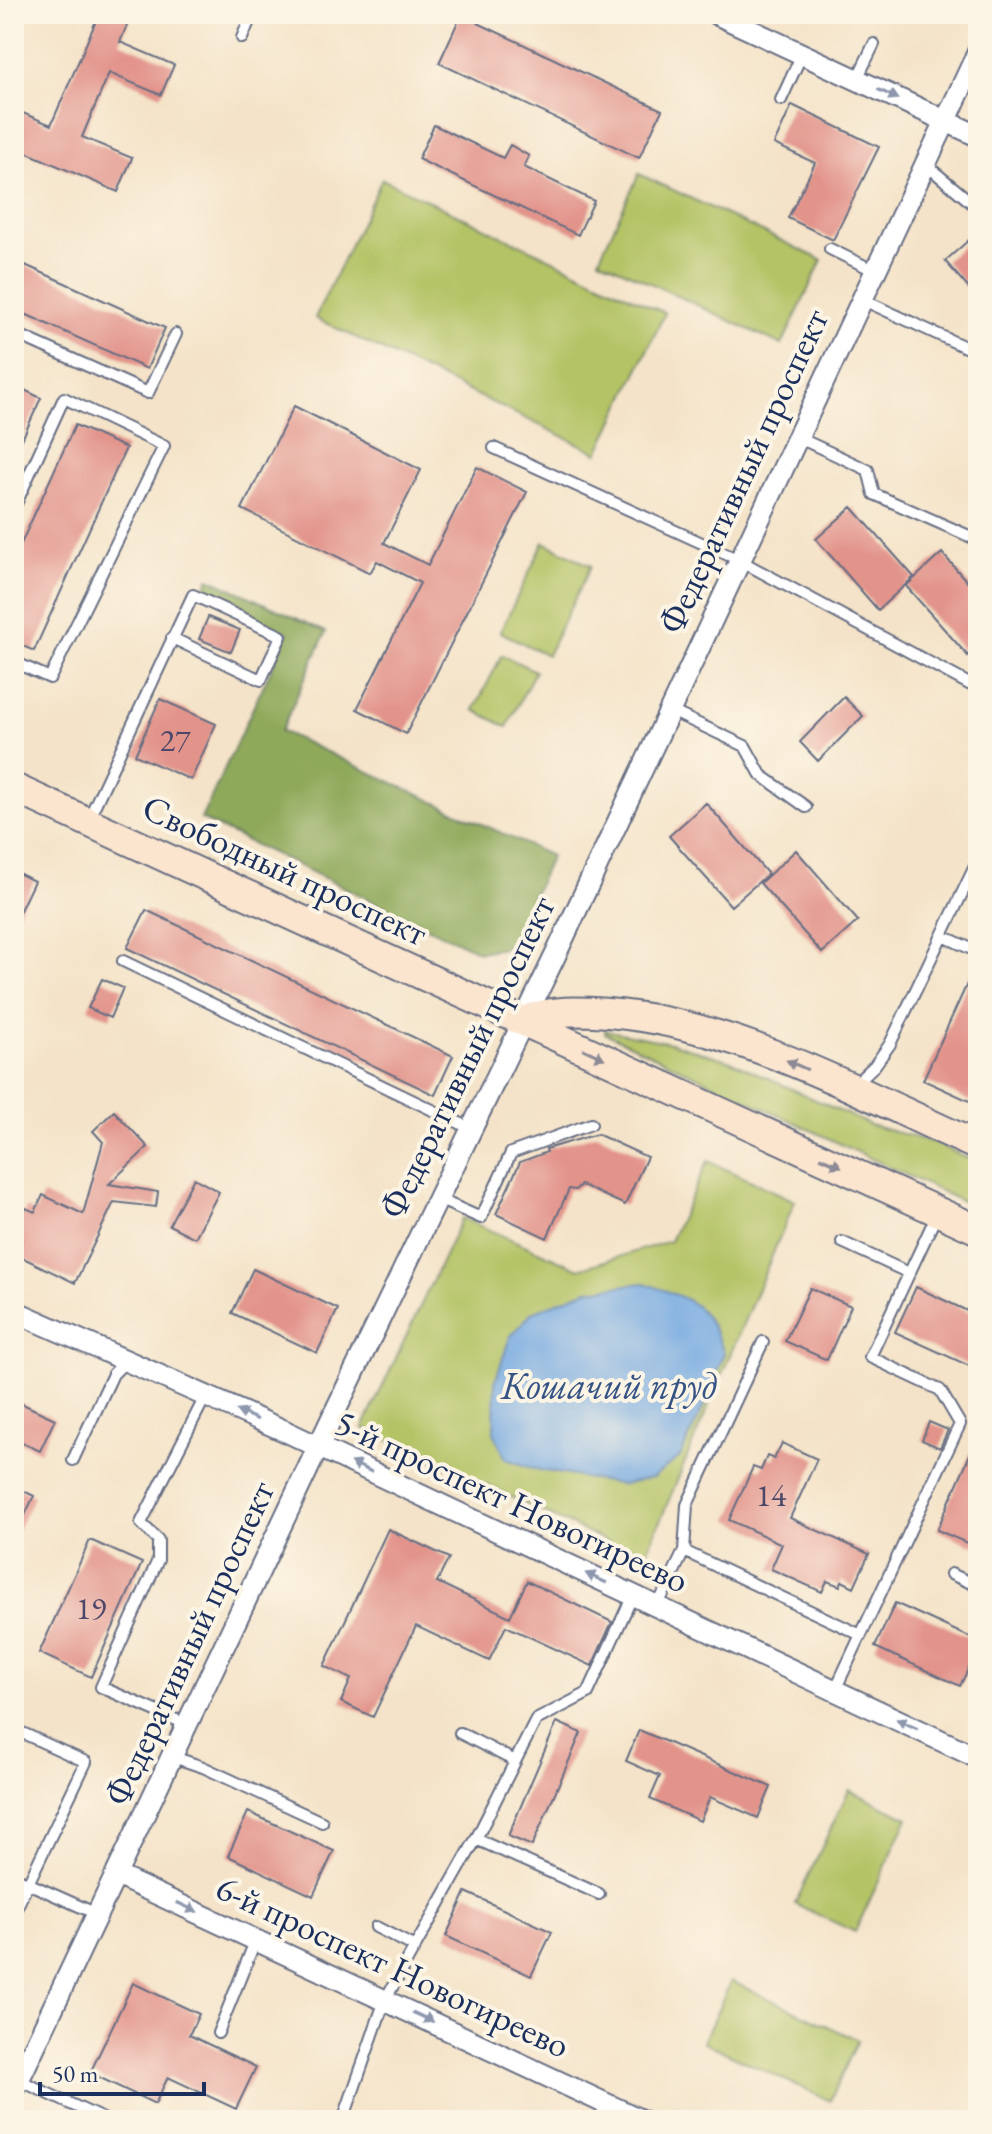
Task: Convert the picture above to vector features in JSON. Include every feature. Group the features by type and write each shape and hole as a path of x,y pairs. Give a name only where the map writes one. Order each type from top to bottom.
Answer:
{"main road":[{"name":"Свободный проспект","path":"14,788 978,1230"},
{"path":"524,1021 558,1012 627,1014 741,1041 978,1146"}],"street":[{"path":"716,14 978,136"},
{"name":"Федеративный проспект","path":"16,2085 524,1021 978,52"},
{"name":"5-й проспект Новогиреево","path":"14,1311 318,1447 978,1758"},
{"name":"6-й проспект Новогиреево","path":"116,1875 641,2120"}],"lane":[{"path":"242,38 252,14"},
{"path":"857,79 874,44"},
{"path":"781,100 802,54"},
{"path":"925,164 978,208"},
{"path":"830,249 875,271"},
{"path":"861,299 978,353"},
{"path":"14,333 148,393 176,334"},
{"path":"14,508 64,398 164,446 50,678 14,662"},
{"path":"797,437 868,470 874,494 978,540"},
{"path":"494,448 739,560 969,684 978,679"},
{"path":"87,821 172,638 193,595 281,636 261,680 172,638"},
{"path":"669,710 745,746 761,775 806,807"},
{"path":"850,1089 875,1065 890,1044 978,860"},
{"path":"943,936 978,952"},
{"path":"123,961 472,1129"},
{"path":"438,1199 481,1218 511,1153 591,1124"},
{"path":"835,1690 960,1424 940,1390 870,1357 938,1211"},
{"path":"842,1242 909,1273"},
{"path":"657,1607 684,1551 687,1505 763,1342"},
{"path":"73,1460 113,1374 125,1362"},
{"path":"188,1725 101,1687 158,1560 158,1540 141,1523 205,1397"},
{"path":"684,1551 861,1635"},
{"path":"951,1574 978,1586"},
{"path":"343,2120 385,2000 476,1839 536,1720 588,1693 633,1595"},
{"path":"14,1913 86,1762 16,1730"},
{"path":"460,1733 515,1761"},
{"path":"173,1757 203,1767 322,1822"},
{"path":"476,1839 599,1894"},
{"path":"14,1877 97,1914"},
{"path":"376,1927 415,1947"},
{"path":"218,2033 256,1939"},
{"path":"16,2085 105,2120"}],"green space":[{"path":"639,174 822,260 782,345 599,259"},
{"path":"382,179 665,313 598,453 315,318"},
{"path":"544,542 591,566 547,655 500,632"},
{"path":"209,578 326,632 281,731 551,856 510,947 479,952 201,819 288,633 203,594"},
{"path":"502,655 535,671 507,727 474,710"},
{"path":"605,1030 671,1043 731,1061 870,1125 935,1143 978,1163 978,1209 605,1033"},
{"path":"708,1161 795,1201 644,1559 363,1428 462,1218 579,1269 670,1241"},
{"path":"849,1790 908,1818 855,1932 795,1904"},
{"path":"731,1981 858,2040 830,2101 703,2042"}],"water":[{"name":"Кошачий пруд","path":"644,1283 675,1294 696,1306 710,1323 724,1353 680,1457 653,1477 623,1485 535,1469 506,1459 494,1433 495,1382 510,1337 532,1312 587,1290"}],"building":[{"path":"99,14 132,14 120,42 174,65 161,95 109,73 82,137 132,158 118,192 14,147 14,134 23,113 51,125"},
{"path":"461,15 662,110 639,158 439,63"},
{"path":"792,105 879,147 833,240 788,218 815,163 774,144"},
{"path":"434,125 503,158 510,145 529,156 524,167 594,201 578,235 418,159"},
{"path":"978,232 978,299 945,261"},
{"path":"14,260 165,328 147,369 14,309"},
{"path":"14,385 41,398 14,457"},
{"path":"294,406 421,470 384,543 428,565 477,467 527,492 406,734 357,709 420,583 377,561 370,573 242,509"},
{"path":"75,425 126,448 34,651 14,642 14,559"},
{"path":"852,507 914,577 878,610 816,539"},
{"path":"942,553 978,594 978,647 968,656 906,586"},
{"path":"208,617 240,630 231,652 199,639"},
{"path":"844,697 863,716 818,761 800,742"},
{"path":"160,699 216,724 191,780 135,755"},
{"path":"706,803 768,874 731,906 669,836"},
{"path":"796,850 858,921 822,953 760,883"},
{"path":"14,871 34,881 14,923"},
{"path":"146,910 453,1056 435,1095 127,948"},
{"path":"978,960 978,1105 923,1080"},
{"path":"102,979 123,988 110,1018 88,1008"},
{"path":"114,1111 148,1147 109,1184 158,1192 156,1207 114,1202 75,1283 15,1254 22,1239 14,1232 26,1208 35,1212 43,1195 83,1214 103,1142 93,1131"},
{"path":"597,1134 647,1157 625,1205 581,1185 575,1190 569,1189 547,1238 496,1214 520,1162 547,1152 546,1149"},
{"path":"194,1178 219,1192 195,1238 169,1225"},
{"path":"253,1269 338,1309 317,1353 232,1313"},
{"path":"916,1287 978,1316 978,1370 895,1332"},
{"path":"810,1288 851,1306 827,1360 785,1341"},
{"path":"14,1400 55,1419 40,1451 14,1439"},
{"path":"929,1422 948,1430 940,1448 922,1440"},
{"path":"978,1436 978,1548 937,1530"},
{"path":"782,1443 817,1459 790,1518 869,1554 854,1587 842,1581 840,1586 827,1581 822,1592 771,1569 782,1544 729,1520 753,1467 761,1470 767,1456 774,1459"},
{"path":"14,1486 34,1496 14,1538"},
{"path":"388,1529 449,1558 437,1582 510,1617 527,1581 612,1622 592,1666 506,1626 489,1661 416,1626 373,1717 341,1702 351,1679 324,1666"},
{"path":"90,1540 142,1563 91,1677 39,1653"},
{"path":"895,1603 978,1641 978,1649 960,1686 875,1647"},
{"path":"557,1722 581,1733 532,1846 508,1836"},
{"path":"639,1730 771,1787 758,1818 710,1797 700,1821 650,1799 660,1776 626,1761"},
{"path":"248,1812 334,1851 313,1896 228,1856"},
{"path":"466,1892 552,1932 531,1976 446,1936"},
{"path":"133,1983 199,2014 189,2035 256,2067 236,2109 168,2077 155,2104 90,2073"}]}
